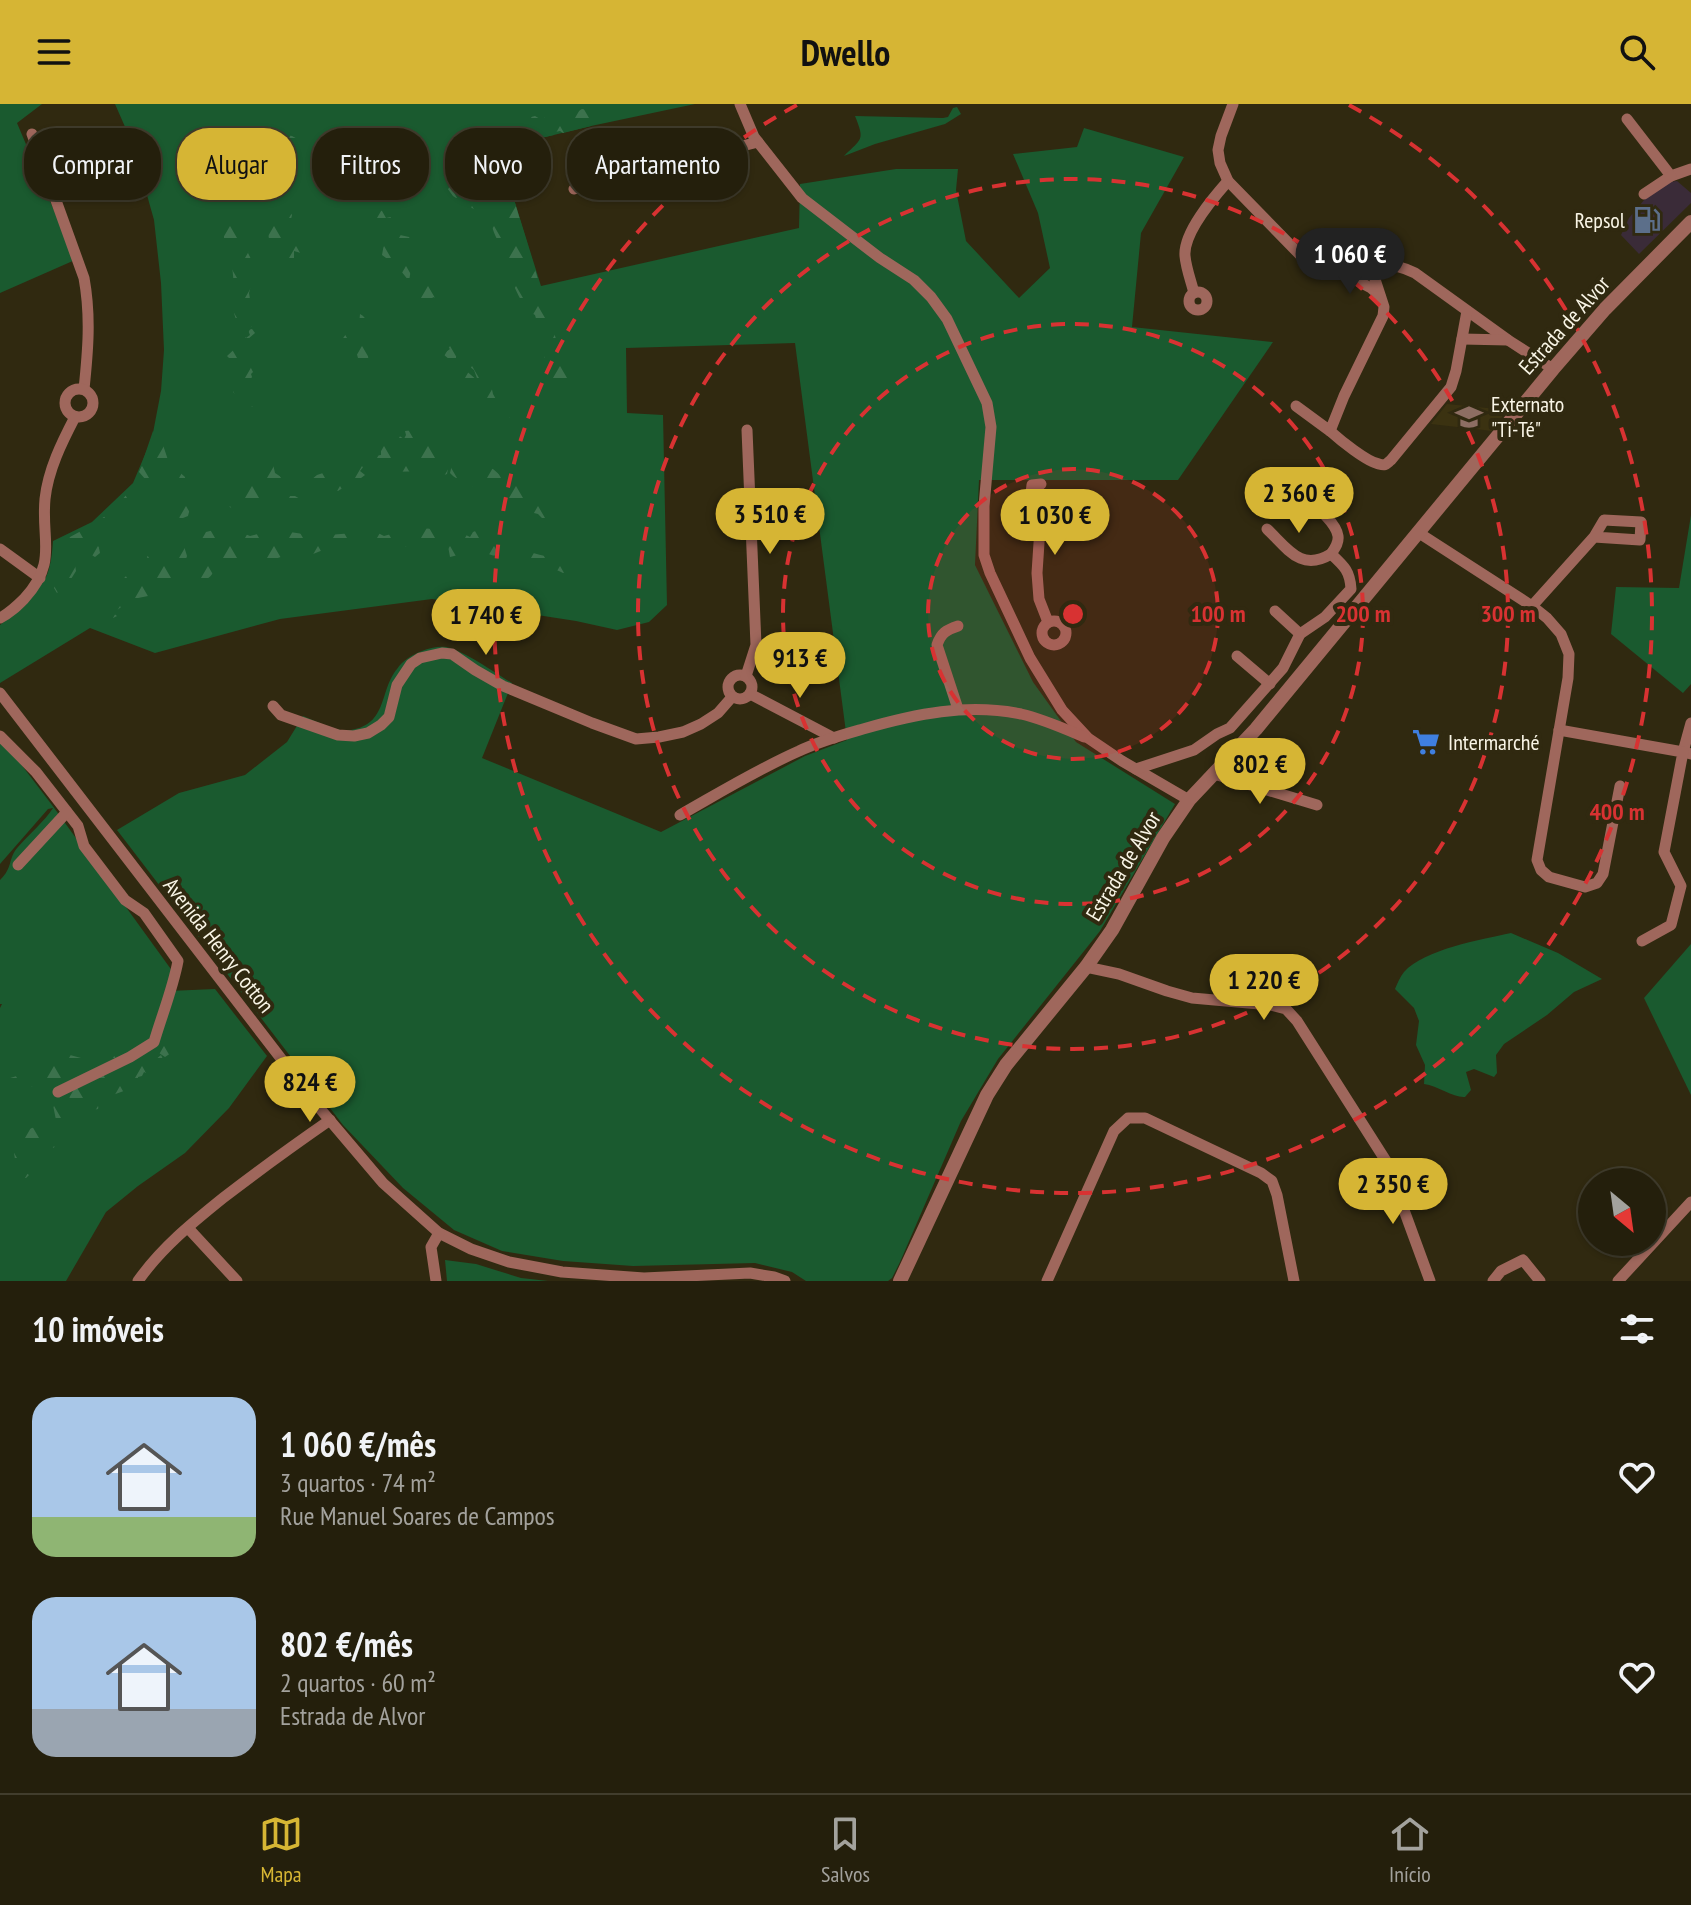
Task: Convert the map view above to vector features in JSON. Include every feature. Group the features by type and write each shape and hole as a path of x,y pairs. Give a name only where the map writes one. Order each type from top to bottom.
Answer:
{"street":[{"path":"740,104 758,142 802,198 914,280 947,319 987,403 991,427 984,506 984,555 990,573 1030,658 1062,710 1088,738"},
{"path":"1233,104 1218,150 1228,181 1306,261 1319,268 1337,270 1370,264 1403,267 1553,369"},
{"path":"1627,119 1671,176"},
{"path":"748,145 758,142"},
{"path":"1644,194 1671,176 1691,169"},
{"path":"1194,293 1185,247 1209,203 1228,181"},
{"path":"56,200 84,278 88,299 89,342 84,389"},
{"name":"Estrada de Alvor","path":"900,1281 987,1095 1006,1065 1086,967 1112,930 1163,838 1189,800 1256,729 1605,309 1691,222"},
{"path":"1330,431 1383,316 1384,307 1370,264"},
{"path":"1337,270 1381,296"},
{"path":"1296,406 1344,443 1377,464 1385,464 1451,387 1467,311"},
{"path":"1462,339 1508,340"},
{"path":"84,389 93,397 93,408 85,416 75,417 66,409 66,398 73,390 84,389"},
{"path":"0,618 12,612 40,578 46,556 45,498 52,466 75,417"},
{"path":"746,676 756,645 747,430"},
{"path":"1041,484 1032,485 1030,502 1040,528 1039,599 1048,622"},
{"path":"1267,529 1297,557 1311,561 1331,554 1337,544 1338,533 1331,522 1298,491"},
{"path":"1419,533 1532,606 1561,634 1569,654 1568,678 1537,860 1541,870 1549,877 1585,887 1597,883 1603,874 1620,786"},
{"path":"1532,606 1594,537"},
{"path":"0,549 40,578"},
{"path":"1136,769 1194,750 1230,728 1270,684 1283,668 1300,634 1325,617 1351,589 1350,577 1344,566 1331,554"},
{"path":"1275,611 1300,634"},
{"path":"1055,621 1065,628 1066,636 1062,642 1055,645 1044,640 1042,630 1048,622 1055,621"},
{"path":"958,626 940,635 937,645 958,709"},
{"path":"1030,658 1044,640"},
{"path":"273,706 281,715 338,735 368,733 389,717 397,685 411,664 420,658 442,653 452,654 503,686 636,739 683,732 718,713 732,697"},
{"path":"1237,656 1270,684"},
{"path":"738,675 746,676 752,684 750,694 742,699 732,697 728,688 730,680 738,675"},
{"name":"Avenida Henry Cotton","path":"0,693 330,1120 383,1183 439,1233 471,1249 509,1262 562,1272 644,1278 750,1273 785,1281"},
{"path":"750,694 834,738"},
{"path":"680,815 802,749 896,720 958,709 1018,713 1041,719 1088,738 1189,800"},
{"path":"1642,941 1671,925 1681,886 1664,852 1685,774 1691,723"},
{"path":"1559,730 1687,753"},
{"path":"0,736 36,772 78,826 84,846 125,900 144,913 178,961 154,1042 58,1092"},
{"path":"1214,774 1317,805"},
{"path":"18,865 67,812"},
{"path":"1086,967 1119,974 1192,998 1286,1009 1297,1021 1386,1161 1430,1281"},
{"path":"1047,1281 1114,1131 1128,1118 1145,1118 1272,1181 1294,1281"},
{"path":"138,1281 154,1258 188,1228 273,1159 330,1120"},
{"path":"1618,1281 1691,1202"},
{"path":"188,1228 237,1281"},
{"path":"436,1281 431,1247 439,1233"},
{"path":"1493,1281 1501,1271 1523,1260 1540,1281"}],"shaded area":[{"path":"1677,181 1691,193 1691,203 1639,254 1621,235 1629,218 1650,193"},
{"name":"Externato \"Ti-Té\"","path":"1447,404 1507,410 1492,431 1431,424"}],"green space":[{"path":"0,104 42,104 17,123 24,140 24,200 50,200 75,260 0,293"},
{"path":"115,104 695,104 583,128 567,128 567,132 551,136 551,128 445,128 445,200 514,200 541,286 799,228 800,184 896,169 958,169 956,190 966,241 1019,298 1050,268 1038,213 1013,154 1077,147 1084,128 1184,157 1141,233 1132,327 1273,342 1178,480 979,480 975,565 1033,682 1076,742 1175,804 1100,931 998,1059 961,1121 900,1262 888,1281 806,1281 792,1272 755,1263 633,1266 563,1261 502,1251 454,1230 403,1188 343,1125 117,830 179,793 245,775 287,742 303,716 339,730 363,727 377,714 391,678 402,663 418,653 437,647 462,653 512,683 482,758 661,832 805,756 847,740 795,343 626,348 627,413 663,415 667,605 649,622 617,630 432,599 280,619 155,653 90,628 0,683 0,625 45,579 53,541 92,522 133,483 152,438 161,391 164,350 161,283 154,220 148,200 161,200 161,128 126,128"},
{"path":"957,107 961,114 945,124 844,156 860,139 855,116 943,118"},
{"path":"582,109 593,111 598,119 591,126 567,128 567,132 555,132 551,136 551,128 521,128 520,120 535,116 540,119 563,113 572,115"},
{"path":"296,138 301,141 302,147 312,152 312,172 297,164"},
{"path":"213,200 228,200 234,217 245,227 250,241 248,253 251,259 248,263 253,277 249,293 254,324 250,328 245,324 242,328 234,314 230,261 235,254 232,249 224,247 220,217 223,205 217,209"},
{"path":"279,200 284,202 292,215 290,223 294,229 289,229 292,241 297,241 300,236 298,229 309,229 311,237 307,240 314,249 309,249 307,245 306,251 294,251 294,259 284,262 270,246 266,218 272,206"},
{"path":"347,200 374,200 376,208 386,218 391,217 400,235 409,237 415,264 405,256 401,264 404,269 405,264 411,269 409,281 397,266 382,255 384,244 353,212 354,206"},
{"path":"459,200 514,200 574,399 568,401 551,377 544,347 535,337 539,329 535,315 518,295 491,220 482,218"},
{"path":"421,268 432,277 446,302 434,297 430,299 446,307 444,314 422,301 418,304 424,306 421,312 414,302 410,305 411,299 407,300 409,294 401,278 412,287"},
{"path":"426,312 431,313 436,322 452,330 452,337 470,353 481,372 489,376 499,408 516,424 523,441 518,442 494,407 493,415 486,408 487,399 484,403 472,388 477,385 472,381 466,383 460,370 464,369 478,381 474,370 456,356 456,365 443,354 450,349 440,339 437,328 428,322"},
{"path":"360,314 367,321 370,331 369,338 363,341 372,349 368,355 372,369 368,372 370,383 367,385 362,384 358,366 365,362 358,358 356,351 348,356 339,344 346,334 355,335 351,323 359,325"},
{"path":"252,329 255,333 248,339 251,341 250,366 253,372 249,399 254,407 248,406 238,414 233,403 240,398 233,392 233,385 241,381 238,377 232,377 234,370 246,369 244,364 235,364 227,356 240,344 241,332 246,338 250,335 248,330"},
{"path":"414,430 442,450 473,466 493,469 501,476 543,489 554,499 547,503 556,502 563,508 563,515 559,518 552,512 548,519 543,519 538,514 518,509 501,491 486,488 483,480 477,487 456,478 450,473 452,465 449,463 447,474 435,478 418,472 388,472 384,468 373,471 368,468 368,461 362,457 365,451 374,456 381,455 386,434 392,431 404,439 405,431"},
{"path":"153,431 162,442 169,463 185,477 190,507 188,516 183,518 192,519 183,543 187,556 177,587 138,598 134,607 124,605 113,613 117,616 104,619 93,627 88,621 103,600 129,573 144,580 153,571 147,557 157,544 156,559 162,557 165,546 163,538 173,542 176,540 176,528 181,529 183,525 173,505 176,486 171,472 160,472 155,481 146,480 139,472"},
{"path":"356,459 364,466 360,471 365,475 361,478 363,485 338,491 331,488 328,497 322,496 315,501 307,499 305,485 317,475 329,471 333,464 339,462 338,465 345,468 349,461"},
{"path":"262,461 273,464 275,473 287,481 284,496 295,496 300,499 300,504 288,509 270,505 264,512 253,508 245,515 222,503 217,494 226,486 220,478 231,482 247,478"},
{"path":"138,482 143,488 127,500 105,544 99,548 100,553 95,557 90,554 90,569 75,565 76,571 71,579 57,585 60,590 57,593 54,588 61,574 64,546 70,537 111,512"},
{"path":"1691,515 1691,684 1683,693 1611,634 1616,587 1679,588"},
{"path":"413,528 437,529 448,533 456,530 470,537 478,530 498,545 508,542 540,555 583,562 585,567 580,571 563,573 553,569 530,568 506,555 470,553 467,558 464,557 464,550 460,549 458,555 450,557 448,546 444,544 444,550 434,551 410,545 392,546 385,542 382,547 365,543 328,548 313,554 293,549 257,567 251,563 246,568 227,567 226,560 219,558 207,579 199,581 196,572 200,568 195,560 198,546 206,532 214,530 218,540 225,541 240,532 250,536 265,532 279,536 290,532 316,536 366,532 384,536"},
{"path":"0,742 14,755 52,805 173,972 169,991 215,989 267,1056 229,1108 185,1153 106,1212 66,1281 0,1281 0,880 15,851 53,808 48,809 0,864"},
{"path":"1511,933 1558,953 1602,979 1574,992 1504,1044 1496,1055 1497,1073 1494,1077 1474,1069 1466,1072 1471,1090 1465,1097 1424,1084 1425,1065 1416,1045 1419,1021 1414,1008 1395,989 1400,978 1413,964 1439,951"},
{"path":"1691,944 1691,1095 1644,998"},
{"path":"161,1029 170,1030 173,1037 170,1046 175,1047 176,1052 165,1057 159,1053 154,1059 161,1055 163,1063 151,1065 132,1088 110,1096 105,1106 99,1104 93,1113 79,1116 62,1140 52,1135 51,1138 61,1143 49,1148 47,1155 34,1162 23,1181 21,1177 18,1182 12,1179 10,1172 16,1165 14,1153 21,1146 18,1140 22,1137 20,1132 56,1120 52,1100 70,1105 68,1082 81,1079 86,1088 93,1087 87,1082 106,1075 102,1064 111,1063 108,1052 120,1064 135,1057 144,1057 146,1051 154,1048 159,1050 158,1035"},
{"path":"70,1055 87,1059 92,1065 81,1072 73,1065 60,1080 55,1078 48,1084 0,1095 0,1081 44,1068"},
{"path":"445,1260 476,1264 521,1278 548,1281 447,1281"}],"place":[{"name":"Repsol","path":"1647,220"},
{"name":"Externato \"Ti-Té\"","path":"1469,417"},
{"name":"Intermarché","path":"1426,742"}]}
